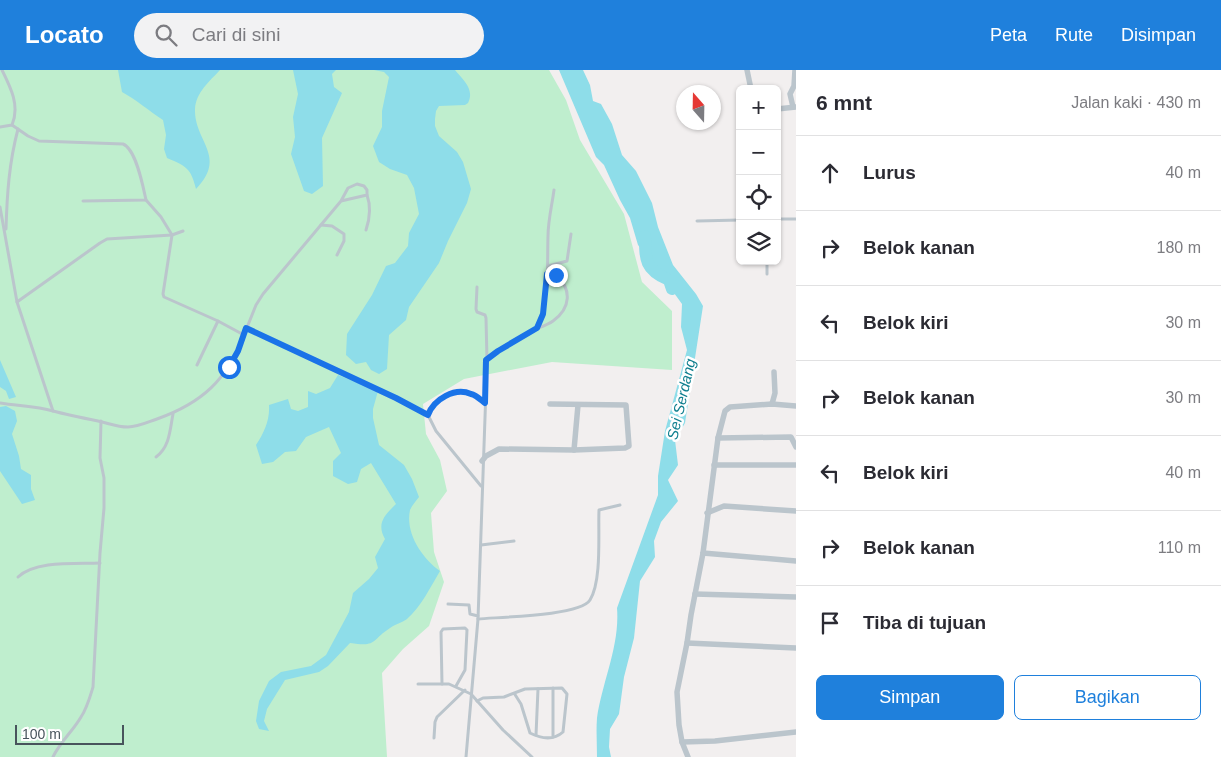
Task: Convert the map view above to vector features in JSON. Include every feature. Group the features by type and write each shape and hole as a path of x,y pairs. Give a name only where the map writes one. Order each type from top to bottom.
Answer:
{"street":[{"path":"747,70 749,85"},
{"path":"781,109 794,107 790,94 794,86 795,70"},
{"path":"772,404 775,392 774,372"},
{"path":"482,461 486,456 499,449 574,450 625,448 629,446 626,406 550,404"},
{"path":"688,757 682,742 676,710 676,692 703,553 718,438 726,409 730,407 772,404 796,406"},
{"path":"574,450 578,405"},
{"path":"718,438 791,437 796,447"},
{"path":"714,465 796,464"},
{"path":"707,513 724,506 796,511"},
{"path":"703,553 796,561"},
{"path":"695,594 796,597"},
{"path":"687,643 796,648"},
{"path":"682,742 716,741 796,732"}],"lane":[{"path":"2,70 15,103 16,111 12,125"},
{"path":"0,127 12,125 34,140 39,141 126,144 130,149 138,170 146,200 162,218 172,235 164,297 244,335"},
{"path":"6,237 7,190 12,153 18,129"},
{"path":"0,404 53,411 130,427 174,413 193,403 212,388 229,367 238,351 256,305 270,284 341,201 348,188 357,184 364,186 367,190 369,220 366,230"},
{"path":"537,328 543,314 548,266 548,234 554,190"},
{"path":"341,201 366,195"},
{"path":"83,200 146,200"},
{"path":"0,207 17,302 53,411"},
{"path":"781,219 796,219"},
{"path":"697,221 736,220"},
{"path":"320,225 332,226 344,234 344,241 337,254"},
{"path":"17,302 100,243 112,238 172,235 182,231"},
{"path":"548,266 567,261 571,234"},
{"path":"767,265 767,274"},
{"path":"486,360 537,328 555,320 564,309 567,302 566,287 556,275 547,274"},
{"path":"466,757 478,617 485,403 486,318 476,309 477,287"},
{"path":"197,365 218,321"},
{"path":"246,328 428,415 436,431 482,486"},
{"path":"428,415 434,404 454,392 472,394 485,403"},
{"path":"156,457 166,446 174,413"},
{"path":"53,757 81,717 93,686 104,496 104,478 100,458 101,421"},
{"path":"448,604 469,604 470,614 478,617 551,614 586,604 591,598 597,579 599,510 620,505"},
{"path":"481,545 514,541"},
{"path":"18,577 27,570 42,566 100,563"},
{"path":"442,684 441,632 443,629 465,628 467,630 465,670 456,686"},
{"path":"418,684 442,684 456,686 465,690 532,757"},
{"path":"536,735 538,688"},
{"path":"553,688 553,737"},
{"path":"478,701 483,698 504,696 525,689 562,688 567,694 563,732 560,735 544,738 530,733 521,704 514,693"},
{"path":"434,738 434,722 437,717 465,690"}],"green space":[{"path":"0,70 549,70 566,100 580,140 624,214 642,282 672,311 672,370 552,362 464,379 423,404 426,434 440,460 447,491 431,513 434,552 444,582 429,626 403,649 382,673 387,757 0,757"}],"water":[{"path":"118,70 220,70 204,87 196,103 196,121 207,149 209,167 205,177 196,189 190,172 179,163 167,158 164,149 166,135 163,120 122,92"},
{"path":"293,70 336,70 332,74 334,87 342,93 322,138 323,186 312,194 304,191 291,154 295,137 293,117 298,94"},
{"path":"374,70 455,70 467,85 470,93 468,103 465,105 439,106 435,119 435,126 439,136 457,152 463,162 471,189 467,203 439,263 409,307 406,320 389,335 387,369 379,374 371,370 366,362 356,364 346,355 347,334 372,295 386,266 395,263 408,246 409,233 419,214 414,188 407,175 390,169 379,162 373,146 382,127 382,111 389,77 384,72"},
{"path":"559,70 583,70 590,85 593,101 601,104 612,124 622,155 636,171 652,203 658,227 673,265 703,306 685,423 675,440 678,465 668,480 678,501 661,522 654,541 655,557 640,581 634,638 624,677 619,714 610,729 609,747 611,757 597,757 599,704 616,636 617,608 658,495 658,476 665,431 687,350 681,327 682,304 638,245 630,218 604,165 596,157"},
{"path":"0,360 16,397 9,399 6,391 0,387"},
{"path":"338,375 378,391 373,409 373,418 379,445 404,465 412,479 419,497 410,510 410,527 421,552 440,571 421,602 403,622 392,627 373,642 365,644 350,643 328,666 319,672 285,680 267,709 264,721 269,731 259,729 256,721 259,701 269,681 281,672 311,666 326,655 349,612 353,593 378,568 375,557 385,539 381,528 383,520 396,504 371,463 361,469 357,482 348,484 333,476 333,461 341,453 329,427 306,437 296,451 285,452 273,462 262,464 256,445 266,426 269,416 269,405 288,399 291,409 298,411 308,407 308,391 316,394 330,388"},
{"path":"6,406 15,411 17,421 12,434 21,469 31,475 31,489 35,500 22,504 0,471 0,407"}],"waterway":[{"name":"Sei Serdang","path":"645,236 645,252 648,263 655,272 669,280 672,289"}],"route":[{"path":"229,367 238,351 246,328 396,398 428,415 434,404 454,392 472,394 485,403 486,360 537,328 543,314 547,274 556,275"}]}
